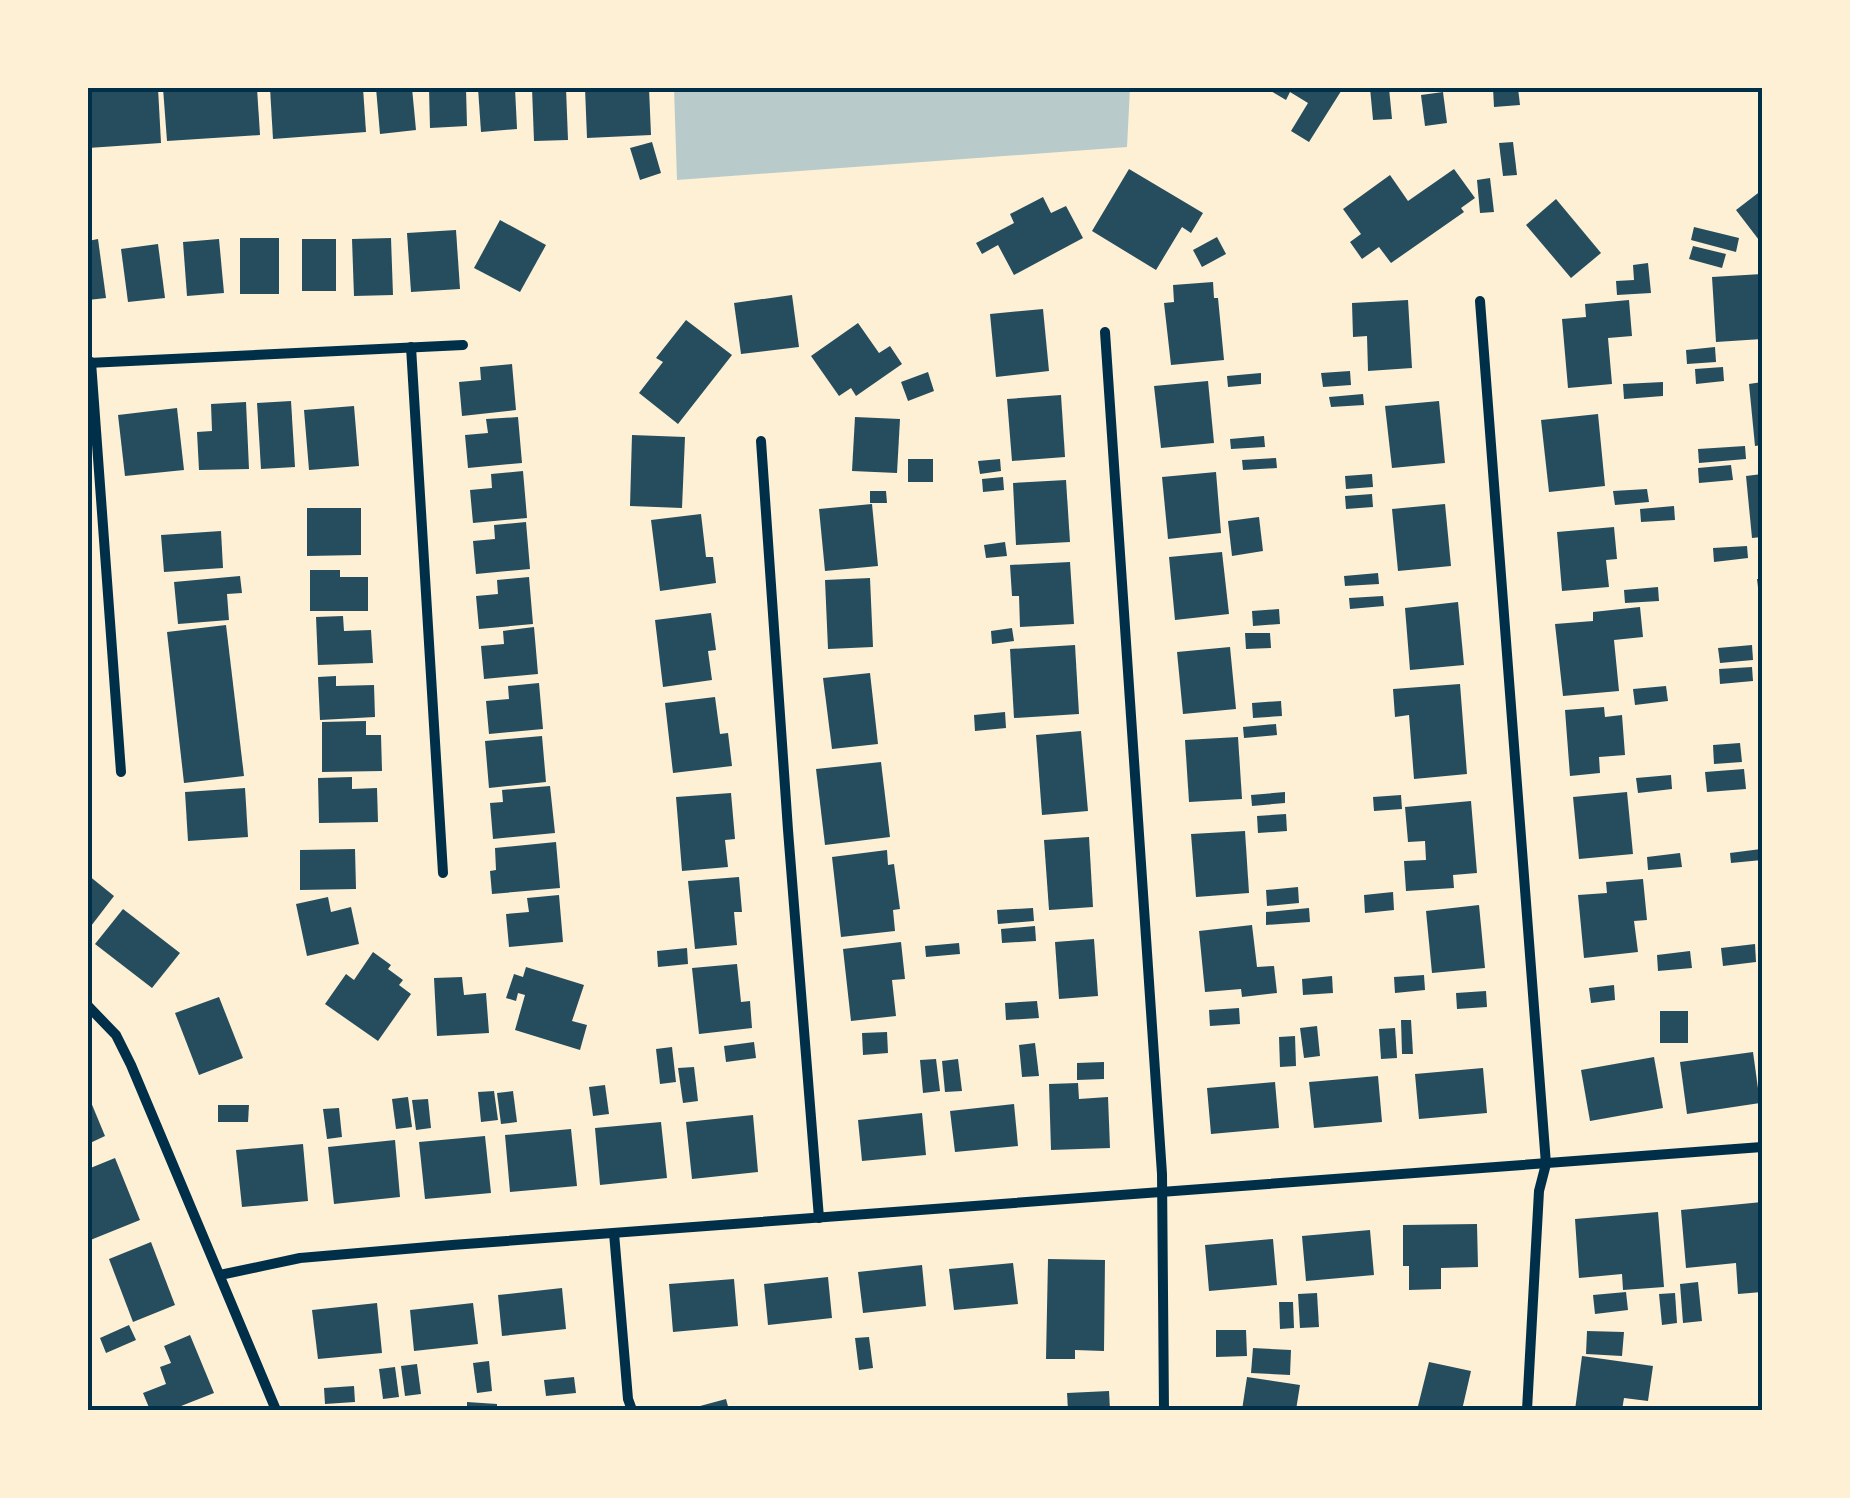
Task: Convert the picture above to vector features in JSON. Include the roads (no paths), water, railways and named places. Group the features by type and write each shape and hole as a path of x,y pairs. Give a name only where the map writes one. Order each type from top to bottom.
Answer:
{"street":[{"path":"1480,302 1546,1164 1539,1191 1527,1410"},
{"path":"1105,332 1162,1191 1164,1410"},
{"path":"121,772 89,362 462,344"},
{"path":"411,347 443,873"},
{"path":"760,441 819,1218"},
{"path":"88,1006 116,1035 131,1065 276,1410"},
{"path":"220,1274 300,1258 1762,1147"},
{"path":"614,1233 632,1410"}]}
